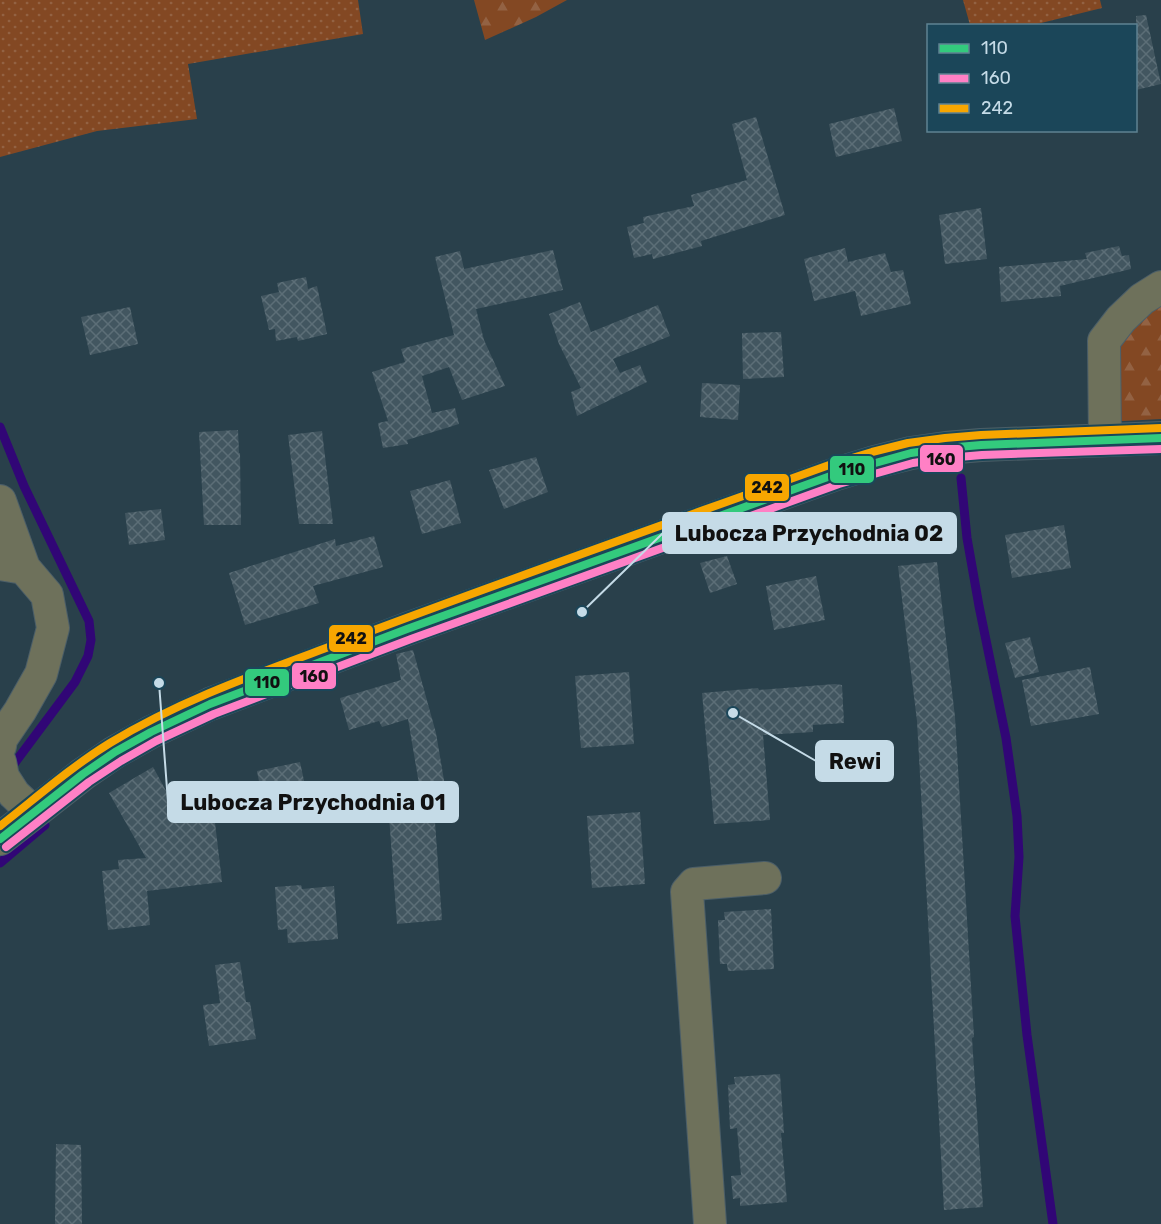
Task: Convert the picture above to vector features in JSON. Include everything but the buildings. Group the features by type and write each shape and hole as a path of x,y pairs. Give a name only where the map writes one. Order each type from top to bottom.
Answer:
{"street":[{"path":"1105,440 1104,341 1142,299 1161,287"},
{"path":"0,839 115,752 210,704 407,629 836,474 911,453 946,448 1161,438"},
{"path":"0,501 12,566 47,595 53,628 41,674 1,739 0,746"},
{"path":"0,762 3,777 14,794 33,812"},
{"path":"710,1224 687,892 694,884 765,878"}],"green space":[{"path":"0,0 358,0 363,34 188,64 197,119 97,131 0,157"},
{"path":"474,0 567,0 485,40"},
{"path":"963,0 1100,0 1102,8 1037,24 970,24"},
{"path":"1161,288 1161,419 1105,422 1104,341"}],"waterway":[{"path":"0,427 24,486 89,621 91,640 88,656 75,682 14,764"},
{"path":"961,478 967,538 1006,738 1017,816 1019,857 1015,916 1027,1035 1053,1224"},
{"path":"0,863 45,825"}],"transit line":[{"name":"242","path":"0,826 96,752 139,726 200,697 417,614 832,464 908,443 945,438 1161,428"},
{"name":"110","path":"0,839 115,752 210,704 407,629 836,474 911,453 946,448 1161,438"},
{"name":"160","path":"6,847 89,782 121,761 156,741 214,714 411,639 839,484 913,463 947,458 1161,449"}],"place":[{"name":"Lubocza Przychodnia 02","path":"582,612"},
{"name":"Lubocza Przychodnia 01","path":"159,683"},
{"name":"Rewi","path":"733,713"}]}
